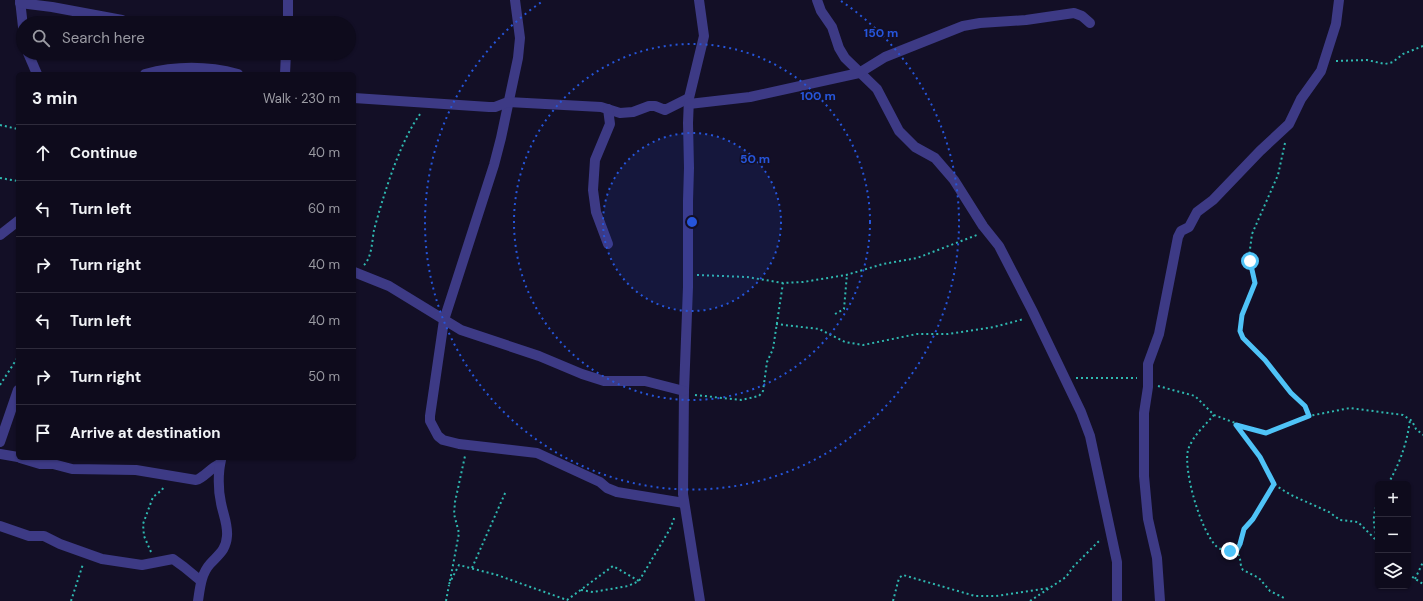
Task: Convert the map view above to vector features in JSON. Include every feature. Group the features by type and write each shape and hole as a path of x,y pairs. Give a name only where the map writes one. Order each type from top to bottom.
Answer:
{"street":[{"path":"288,0 288,16"},
{"path":"515,0 520,38 518,58 494,165 440,336 430,421 438,436 443,440 467,445 537,453 600,482 607,488 617,492 682,503"},
{"path":"699,0 704,36 689,101 688,274 683,406 682,503 700,601"},
{"path":"817,0 821,11 832,27 845,58 877,89 899,131 915,147 935,158 954,180 987,231 999,246 1035,315 1065,378 1090,436 1100,490 1117,562 1117,601"},
{"path":"1160,601 1157,558 1148,527 1144,476 1144,413 1148,380 1148,364 1159,334 1179,234 1189,227 1197,212 1213,200 1260,151 1289,124 1301,99 1320,71 1336,24 1339,0"},
{"path":"22,16 20,2 53,3 106,16"},
{"path":"356,98 495,107 508,102 543,103 608,109 620,114 633,112 649,106 656,106 665,110 689,101 750,97 859,73 886,58 963,26 980,23 1026,20 1074,13 1082,16 1090,23"},
{"path":"31,60 36,72"},
{"path":"285,72 286,60"},
{"path":"154,72 173,68 196,68 224,72"},
{"path":"608,109 610,124 595,160 593,190 596,212 608,244"},
{"path":"0,235 16,223"},
{"path":"358,270 389,286 461,330 539,356 604,381 645,381 684,390"},
{"path":"0,442 16,396"},
{"path":"0,454 16,457"},
{"path":"26,460 40,464 53,464 72,468 114,468 199,479 208,470 221,461"},
{"path":"198,601 201,582 210,564 222,553 227,536 226,519 219,490 221,461"},
{"path":"0,526 24,535 44,536 60,544 102,559 132,564 173,559 201,582"}],"path":[{"path":"1320,71 1335,61 1367,60 1385,64 1393,62 1399,59 1403,54 1423,46"},
{"path":"358,270 369,257 374,230 398,158 417,119 429,103"},
{"path":"1289,124 1278,175 1252,234 1249,256 1255,283 1242,315 1240,331 1243,338 1265,360 1291,393 1305,406 1309,416"},
{"path":"0,125 16,129"},
{"path":"0,178 16,181"},
{"path":"688,274 747,277 783,283 803,282 847,274 883,264 917,258 987,231"},
{"path":"835,314 844,309 847,274"},
{"path":"683,406 696,395 741,400 759,396 765,387 767,362 773,348 783,283"},
{"path":"776,324 820,329 845,342 863,345 911,335 948,334 994,327 1035,315"},
{"path":"0,385 16,361"},
{"path":"1065,378 1148,380 1169,390 1195,396 1214,415 1236,425 1266,433 1309,416 1350,408 1397,413 1410,419 1423,435"},
{"path":"1214,415 1189,448 1188,469 1201,519 1212,540 1222,550 1236,552 1239,555 1243,570 1259,578 1270,591 1286,599"},
{"path":"1390,481 1401,459 1408,438 1410,419"},
{"path":"1236,425 1260,457 1274,484 1291,495 1328,512 1340,520 1358,522 1375,538"},
{"path":"446,601 459,533 454,514 455,502 463,471 467,445"},
{"path":"156,562 144,536 143,524 153,497 164,487 167,475"},
{"path":"1236,552 1244,529 1253,519 1274,484"},
{"path":"472,568 506,491"},
{"path":"581,590 593,592 628,586 639,581 670,529 682,503"},
{"path":"1375,508 1373,522 1375,530"},
{"path":"1030,601 1066,577 1073,567 1110,530"},
{"path":"71,601 86,553"},
{"path":"1415,579 1423,562"},
{"path":"449,584 459,564 567,600 613,566 639,581"},
{"path":"893,601 898,578 901,575 975,596 996,596 1048,588"},
{"path":"1411,576 1423,584"}],"route":[{"path":"1230,551 1236,552 1244,529 1253,519 1274,484 1260,457 1236,425 1266,433 1309,416 1305,406 1291,393 1265,360 1243,338 1240,331 1242,315 1255,283 1250,261"}]}
